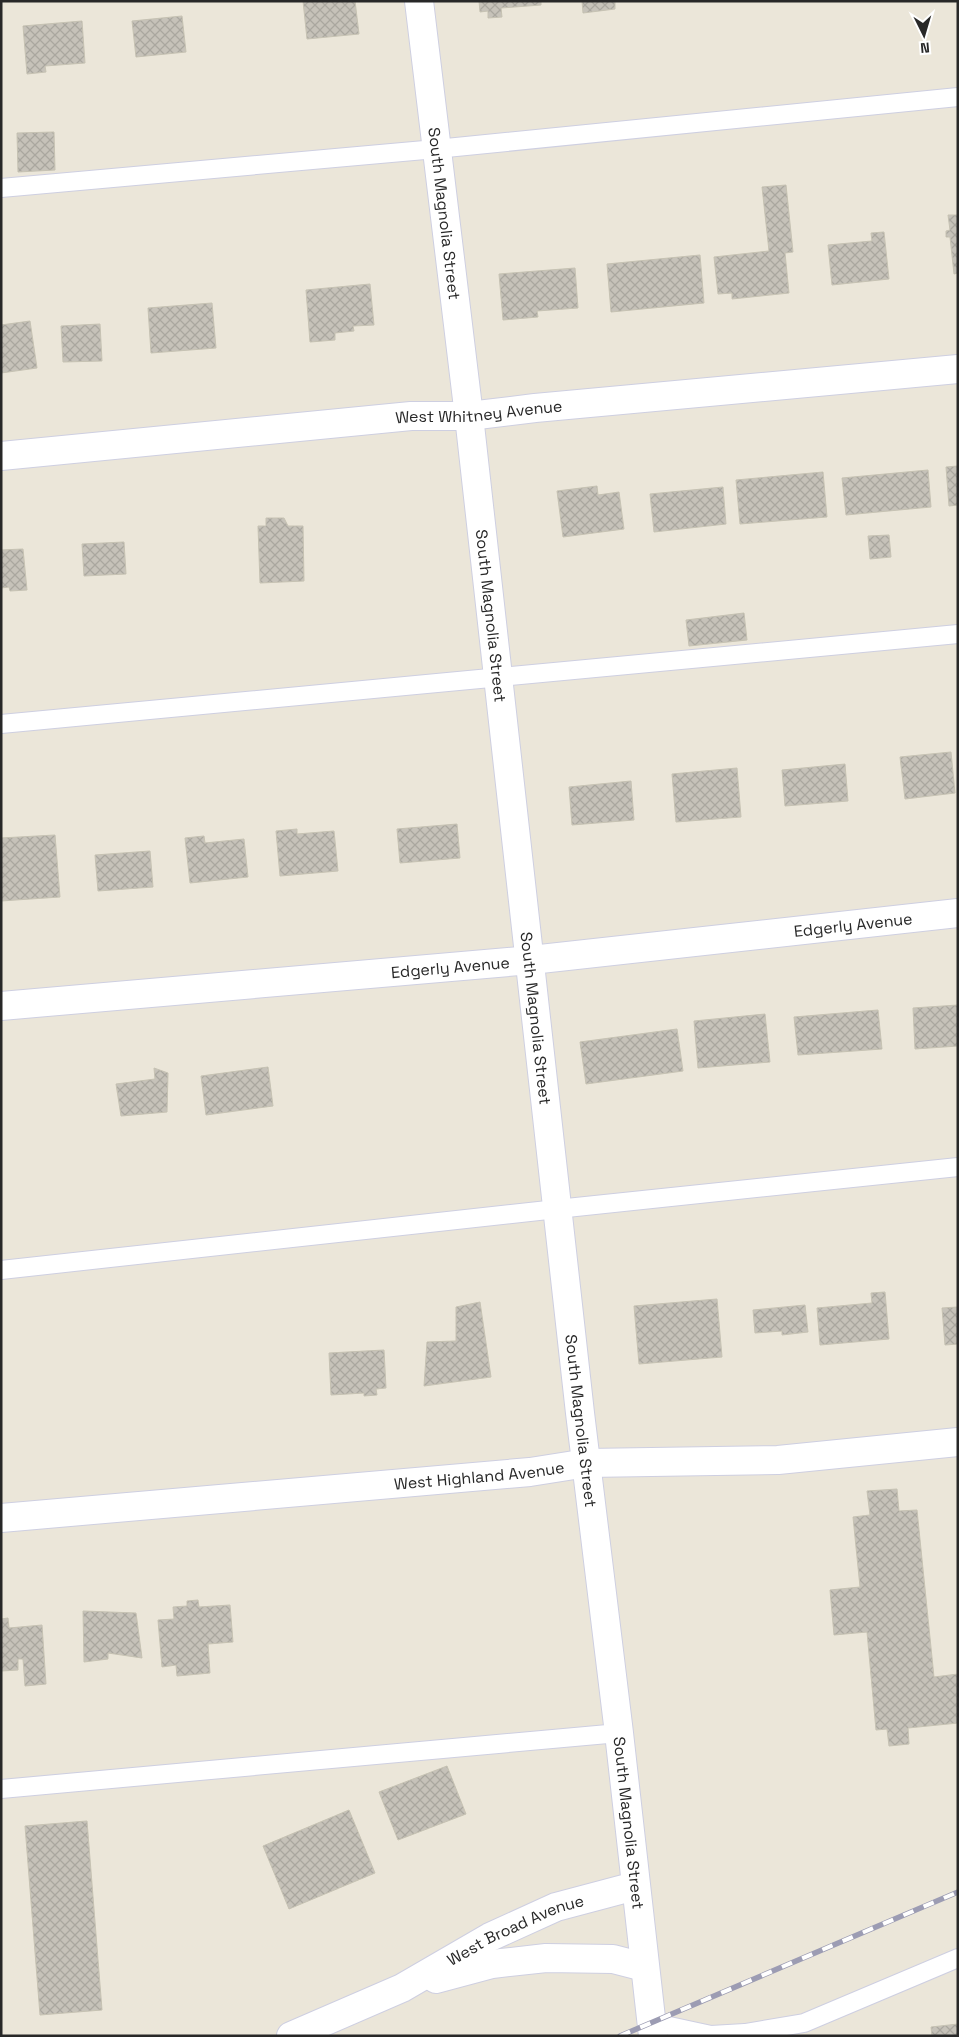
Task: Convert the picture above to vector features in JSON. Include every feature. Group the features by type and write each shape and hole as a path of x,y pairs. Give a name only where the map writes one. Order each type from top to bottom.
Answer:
{"street":[{"name":"South Magnolia Street","path":"419,1 469,416 580,1413 652,2029"},
{"name":"West Whitney Avenue","path":"1,456 411,416 469,416 545,407 958,369"},
{"name":"Edgerly Avenue","path":"1,1006 531,960 958,913"},
{"name":"West Highland Avenue","path":"1,1518 530,1472 587,1463 778,1460 958,1442"},
{"name":"West Broad Avenue","path":"291,2036 402,1988 490,1937 556,1907 635,1886"},
{"name":"West Broad Avenue","path":"402,1988 492,1964 546,1958 613,1959 644,1967"}],"lane":[{"path":"1,188 436,149 958,97"},
{"path":"1,724 958,634"},
{"path":"1,1270 958,1167"},
{"path":"1,1789 619,1734"},
{"path":"652,2029 711,2035 745,2034 804,2023 958,1958"}],"building":[{"path":"303,1 355,1 359,34 307,39"},
{"path":"479,1 541,1 541,5 501,8 502,17 488,18 488,11 480,12"},
{"path":"582,1 615,1 615,9 583,13"},
{"path":"182,16 186,52 136,57 132,21"},
{"path":"82,21 85,63 45,66 46,72 27,74 23,26"},
{"path":"54,132 55,170 18,172 17,133"},
{"path":"786,185 793,252 785,253 789,293 732,299 732,293 718,294 714,257 769,251 762,187"},
{"path":"948,215 958,215 958,273 954,274 950,237 946,237 946,231 950,230"},
{"path":"884,232 889,279 832,285 828,245 872,241 871,233"},
{"path":"700,255 704,303 611,312 607,264"},
{"path":"575,268 578,308 537,311 538,317 503,320 499,274"},
{"path":"370,284 374,325 353,326 354,331 335,333 335,340 310,342 306,290"},
{"path":"212,303 216,348 151,353 148,308"},
{"path":"30,321 37,368 1,373 1,325"},
{"path":"100,324 102,361 63,362 61,326"},
{"path":"958,466 958,505 949,506 946,467"},
{"path":"928,470 931,507 846,515 842,478"},
{"path":"823,472 827,517 740,524 736,480"},
{"path":"597,486 598,495 619,492 624,529 563,537 557,491"},
{"path":"723,487 726,524 654,532 650,494"},
{"path":"266,518 284,518 288,526 303,526 304,581 260,583 258,526 266,526"},
{"path":"889,535 891,557 870,559 868,536"},
{"path":"124,542 126,574 84,576 82,544"},
{"path":"23,549 27,590 10,591 9,587 1,588 1,550"},
{"path":"744,613 747,640 689,646 686,620"},
{"path":"951,752 955,793 905,799 900,757"},
{"path":"845,764 848,801 785,806 782,770"},
{"path":"737,768 741,817 676,822 672,774"},
{"path":"631,781 634,820 572,825 569,787"},
{"path":"457,824 460,858 400,863 397,829"},
{"path":"297,829 297,834 334,831 338,871 280,876 276,831"},
{"path":"55,835 60,897 1,901 1,838"},
{"path":"204,836 205,843 244,839 248,877 190,883 185,838"},
{"path":"150,851 153,887 98,891 95,855"},
{"path":"958,1005 958,1046 915,1049 913,1008"},
{"path":"878,1010 882,1049 798,1055 794,1017"},
{"path":"765,1014 770,1062 698,1068 694,1021"},
{"path":"677,1029 683,1071 586,1084 580,1042"},
{"path":"268,1067 273,1106 206,1115 201,1076"},
{"path":"154,1068 168,1073 167,1112 121,1116 116,1084 155,1079"},
{"path":"885,1292 889,1339 820,1345 817,1308 872,1303 871,1293"},
{"path":"717,1299 722,1357 639,1364 634,1306"},
{"path":"480,1302 491,1377 424,1386 427,1342 456,1341 456,1307"},
{"path":"805,1305 808,1332 782,1335 782,1331 755,1333 753,1310"},
{"path":"958,1307 958,1344 945,1345 942,1308"},
{"path":"384,1350 386,1388 376,1389 377,1395 364,1396 364,1393 331,1395 329,1353"},
{"path":"897,1489 899,1511 917,1510 934,1677 958,1674 958,1723 908,1728 909,1744 889,1746 887,1729 876,1730 867,1632 834,1635 830,1590 860,1587 853,1517 870,1515 867,1491"},
{"path":"198,1600 199,1607 230,1605 233,1642 208,1644 210,1673 177,1676 176,1665 162,1667 158,1620 174,1619 173,1607 187,1606 187,1601"},
{"path":"83,1611 136,1613 142,1658 108,1653 108,1659 84,1662"},
{"path":"8,1618 9,1628 42,1625 46,1684 25,1686 23,1659 18,1659 18,1670 1,1671 1,1619"},
{"path":"447,1766 466,1814 398,1840 379,1792"},
{"path":"349,1810 375,1873 289,1909 263,1846"},
{"path":"87,1821 102,2010 40,2015 25,1826"},
{"path":"958,2024 958,2036 932,2036 931,2027"}],"railway":[{"path":"620,2036 958,1892"}]}
